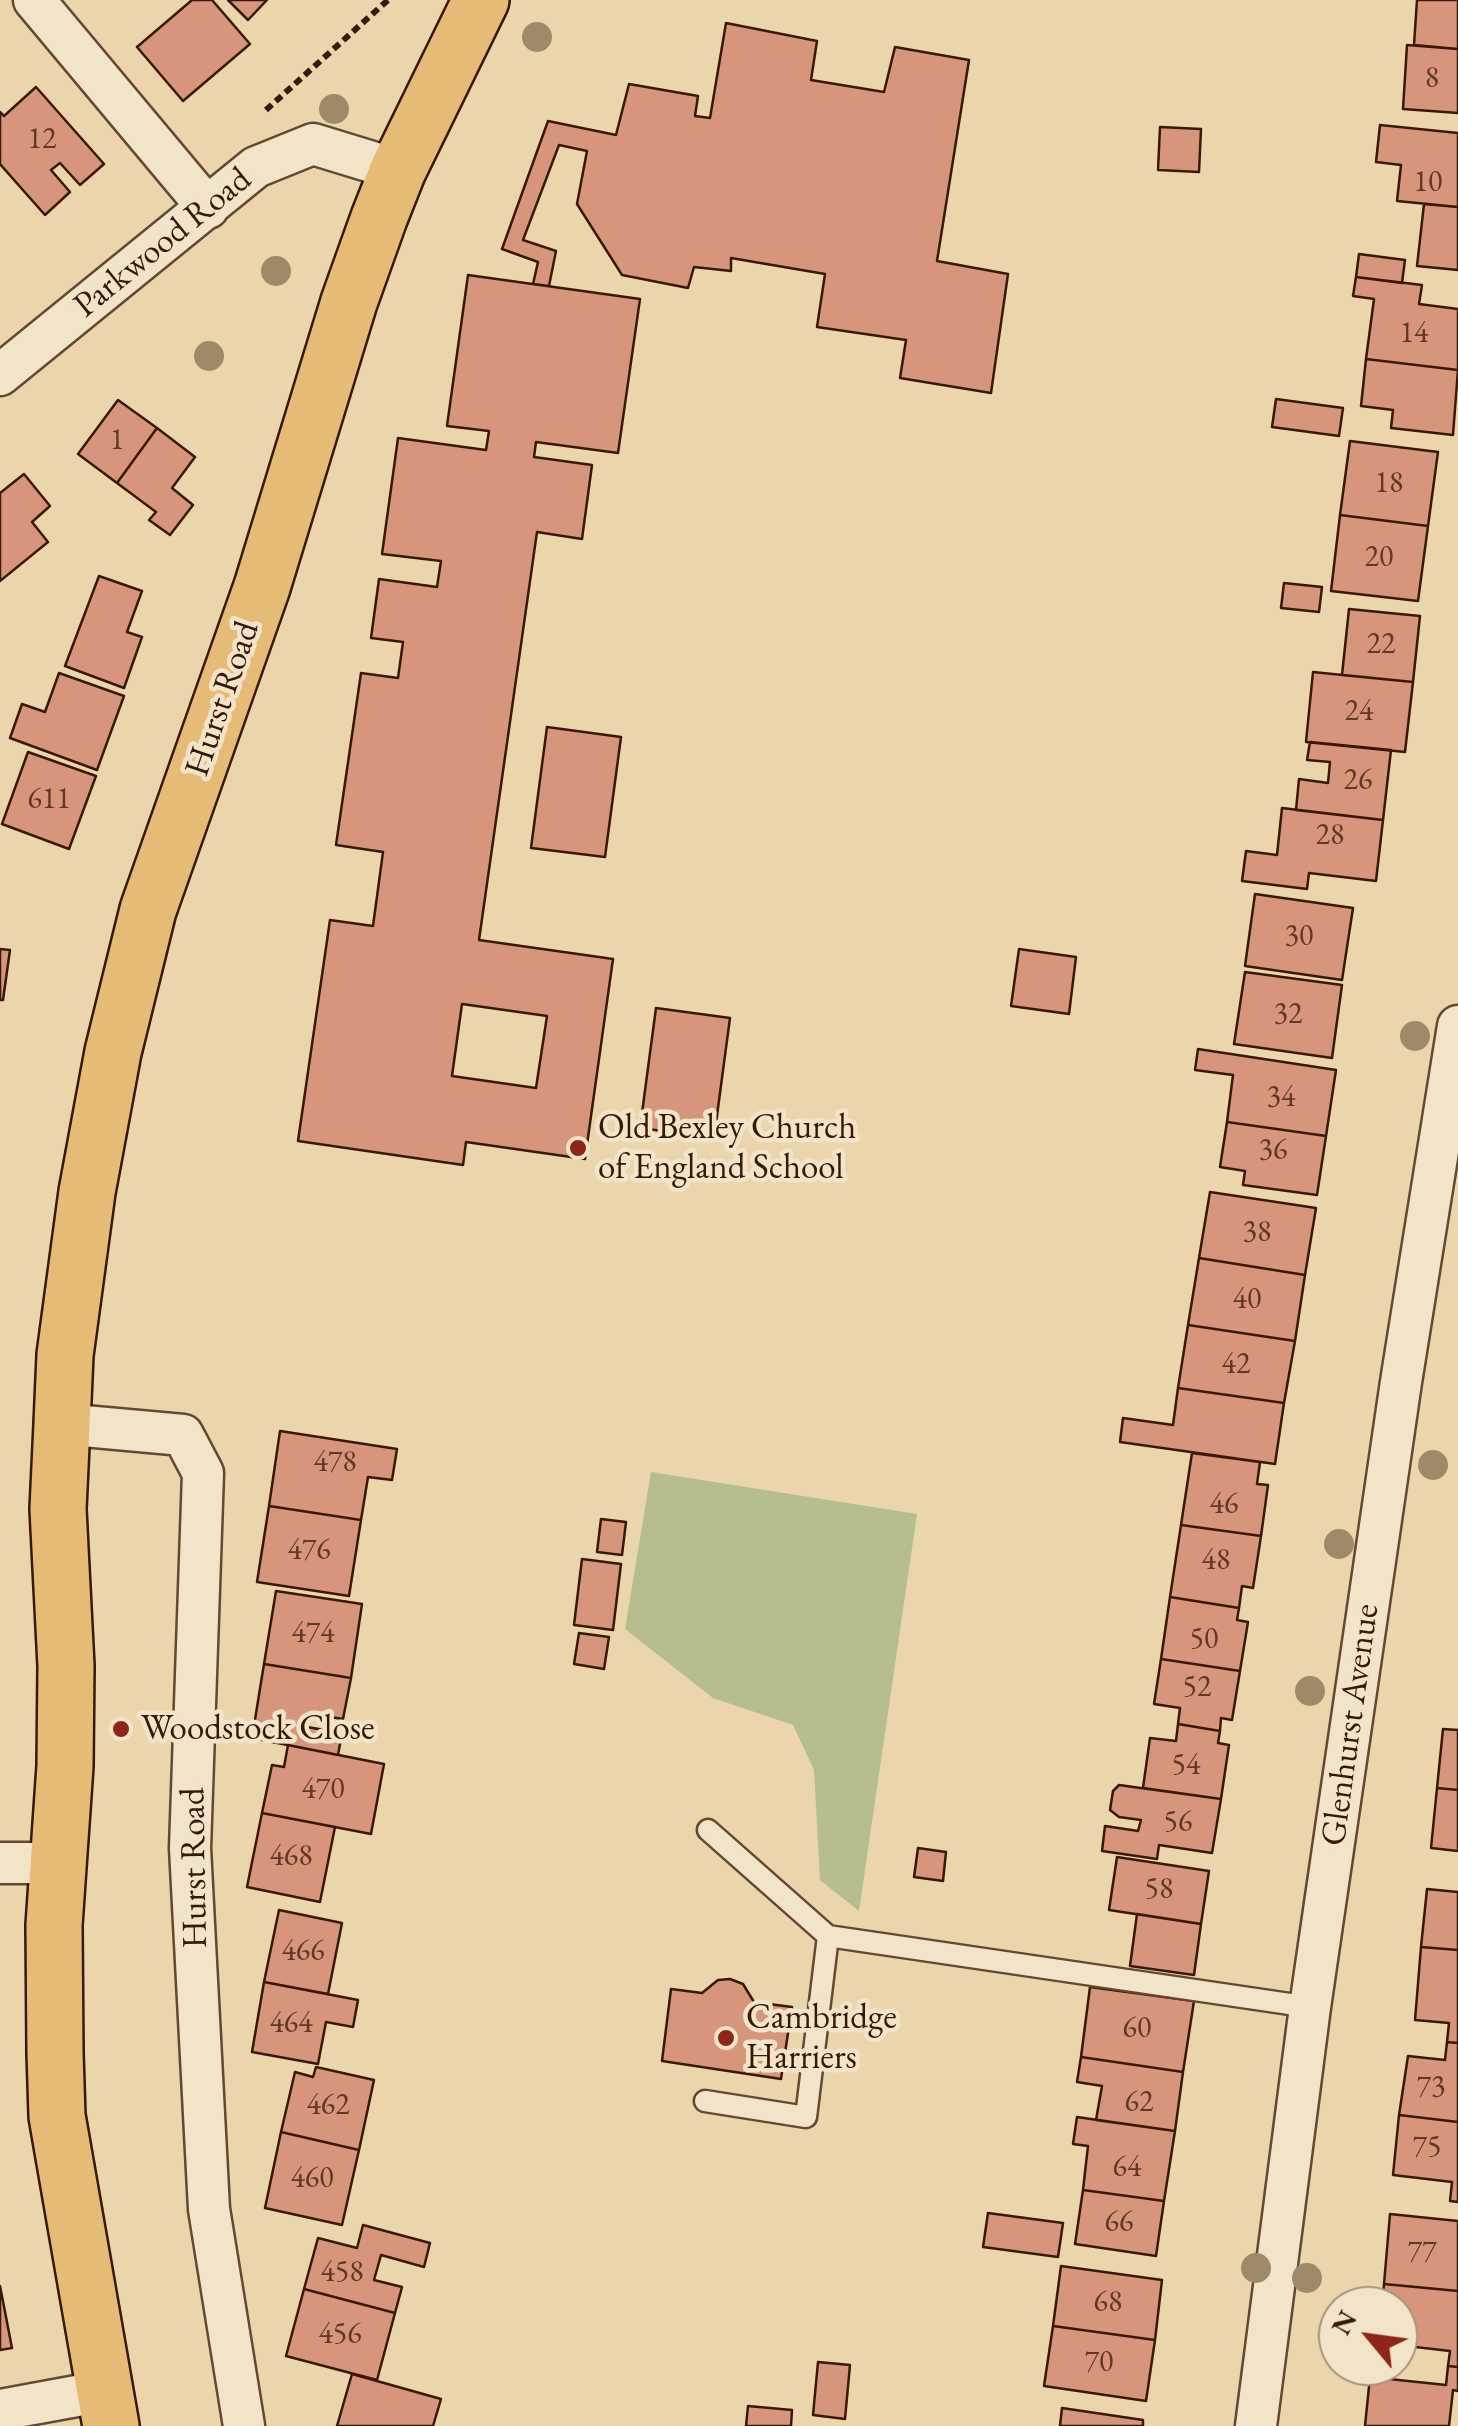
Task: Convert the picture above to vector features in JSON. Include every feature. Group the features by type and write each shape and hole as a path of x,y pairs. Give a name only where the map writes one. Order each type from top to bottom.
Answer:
{"main road":[{"name":"Hurst Road","path":"107,2408 57,2116 54,1925 66,1686 58,1509 65,1354 87,1192 114,1052 148,910 262,587 349,302 398,170 480,0"}],"street":[{"path":"34,0 208,208"},
{"name":"Parkwood Road","path":"0,375 256,166 313,144 398,170"},
{"name":"Glenhurst Avenue","path":"1256,2426 1310,2007 1401,1382 1458,1026"},
{"name":"Hurst Road","path":"62,1424 184,1435 203,1474 190,1848 208,2209 244,2426"},
{"path":"0,1863 60,1863"},
{"path":"0,2410 107,2408"}],"lane":[{"path":"708,1830 828,1936 1310,2007"},
{"path":"705,2101 806,2117 828,1936"}],"path":[{"path":"256,166 260,114 388,0"}],"green space":[{"path":"651,1472 917,1514 859,1911 820,1880 814,1770 793,1725 713,1698 625,1629"}],"building":[{"path":"192,0 212,0 250,44 183,101 137,47"},
{"path":"228,0 267,0 248,20"},
{"path":"1417,0 1458,0 1458,49 1414,45"},
{"path":"726,23 817,41 811,80 884,92 895,47 969,60 937,261 1008,274 991,393 900,378 906,340 817,327 825,274 731,258 731,271 694,267 688,288 622,275 577,204 587,151 559,145 523,240 556,251 549,286 533,284 538,262 502,249 548,121 616,135 629,84 698,96 695,116 710,118"},
{"path":"1407,45 1458,49 1458,113 1403,109"},
{"path":"36,87 104,164 80,185 60,163 51,170 70,192 45,215 0,164 0,112 4,116"},
{"path":"1380,125 1458,133 1458,207 1397,201 1401,165 1376,162"},
{"path":"1160,127 1201,129 1199,172 1158,170"},
{"path":"1424,204 1458,207 1458,270 1417,266"},
{"path":"1359,254 1405,260 1402,283 1356,277"},
{"path":"468,275 640,299 618,453 536,442 534,457 592,465 582,539 537,532 479,940 613,959 585,1159 466,1142 463,1165 298,1141 330,920 373,926 383,852 336,845 361,673 398,678 403,642 371,638 379,579 437,587 441,561 382,554 398,438 486,450 489,431 447,426","holes":["462,1004 547,1016 536,1088 452,1076"]},
{"path":"1356,277 1422,285 1419,304 1458,309 1458,370 1366,359 1374,299 1353,296"},
{"path":"1366,359 1458,370 1453,435 1391,428 1393,410 1361,406"},
{"path":"1276,399 1343,408 1339,436 1272,427"},
{"path":"118,400 157,428 117,483 78,454"},
{"path":"157,428 195,457 172,488 193,505 170,535 149,520 156,512 117,483"},
{"path":"1350,441 1438,452 1428,526 1340,515"},
{"path":"24,474 50,506 32,522 48,542 0,581 0,493"},
{"path":"1340,515 1428,526 1418,601 1331,591"},
{"path":"99,576 142,591 127,632 142,637 124,688 65,666"},
{"path":"1284,583 1322,587 1319,612 1281,608"},
{"path":"1349,609 1420,616 1413,682 1342,675"},
{"path":"1313,672 1413,682 1405,752 1306,742"},
{"path":"59,673 124,696 97,770 10,738 22,704 45,712"},
{"path":"547,727 621,737 605,857 531,848"},
{"path":"1310,742 1391,750 1383,820 1296,810 1299,779 1328,783 1330,762 1307,760"},
{"path":"28,752 96,776 69,849 2,824"},
{"path":"1282,808 1383,820 1376,881 1309,873 1307,889 1242,881 1246,851 1277,855"},
{"path":"1255,894 1353,908 1342,980 1245,966"},
{"path":"0,949 10,950 3,1000 0,1000"},
{"path":"1019,949 1076,957 1069,1014 1011,1006"},
{"path":"1245,972 1342,985 1332,1058 1234,1044"},
{"path":"656,1008 730,1018 714,1138 640,1128"},
{"path":"1198,1049 1336,1070 1326,1136 1227,1122 1233,1075 1195,1070"},
{"path":"1227,1122 1326,1136 1317,1195 1243,1185 1245,1171 1220,1167"},
{"path":"1210,1192 1316,1208 1305,1275 1199,1258"},
{"path":"1199,1258 1305,1275 1295,1341 1188,1325"},
{"path":"1188,1325 1295,1341 1284,1403 1178,1388"},
{"path":"1178,1388 1284,1403 1275,1464 1120,1442 1123,1418 1173,1425"},
{"path":"280,1431 397,1449 392,1480 368,1477 361,1520 269,1506"},
{"path":"1192,1453 1260,1462 1257,1484 1268,1485 1261,1536 1181,1525"},
{"path":"269,1506 361,1520 349,1596 257,1582"},
{"path":"601,1519 626,1522 622,1555 597,1552"},
{"path":"1181,1525 1261,1536 1253,1588 1242,1586 1239,1608 1170,1597"},
{"path":"582,1559 621,1564 613,1630 574,1625"},
{"path":"276,1591 362,1604 351,1678 264,1664"},
{"path":"1170,1597 1239,1608 1237,1620 1248,1622 1240,1671 1161,1659"},
{"path":"579,1633 609,1637 604,1669 574,1664"},
{"path":"1161,1659 1240,1671 1232,1720 1221,1718 1220,1731 1178,1724 1180,1708 1154,1704"},
{"path":"264,1664 351,1678 343,1719 309,1714 307,1727 342,1733 338,1755 252,1738"},
{"path":"1178,1724 1220,1731 1218,1743 1229,1745 1221,1799 1143,1788 1150,1738 1176,1741"},
{"path":"1443,1729 1458,1730 1458,1790 1437,1788"},
{"path":"288,1745 384,1764 371,1834 262,1813 272,1765 284,1767"},
{"path":"1119,1785 1221,1799 1212,1853 1159,1845 1157,1859 1102,1851 1105,1826 1138,1831 1141,1820 1119,1817 1110,1810 1113,1791"},
{"path":"1437,1788 1458,1790 1458,1851 1431,1848"},
{"path":"262,1813 335,1827 320,1902 247,1887"},
{"path":"918,1848 946,1852 943,1881 914,1877"},
{"path":"1117,1857 1209,1871 1201,1924 1109,1910"},
{"path":"1427,1889 1458,1892 1458,1950 1421,1947"},
{"path":"279,1910 342,1923 328,1994 264,1982"},
{"path":"1137,1914 1201,1924 1194,1975 1130,1966"},
{"path":"1421,1947 1458,1950 1458,2043 1447,2042 1449,2023 1415,2020"},
{"name":"Cambridge Harriers","path":"718,1980 743,1984 754,2002 792,2007 781,2079 662,2061 671,1989 702,1993"},
{"path":"264,1982 358,2000 353,2027 326,2022 318,2064 252,2052"},
{"path":"1090,1987 1194,2001 1183,2072 1081,2057"},
{"path":"1447,2042 1458,2043 1458,2122 1399,2115 1408,2056 1445,2060"},
{"path":"1081,2057 1183,2072 1175,2131 1096,2120 1102,2086 1077,2082"},
{"path":"316,2067 374,2080 359,2150 281,2132 295,2072 313,2077"},
{"path":"1399,2115 1458,2122 1458,2202 1450,2201 1452,2182 1393,2175"},
{"path":"1077,2117 1175,2131 1164,2201 1083,2190 1088,2146 1073,2144"},
{"path":"281,2132 359,2150 342,2225 265,2208"},
{"path":"1083,2190 1164,2201 1156,2256 1075,2244"},
{"path":"988,2213 1063,2223 1058,2257 983,2247"},
{"path":"1390,2214 1458,2221 1458,2291 1384,2284"},
{"path":"363,2225 430,2243 424,2267 381,2255 374,2280 402,2287 395,2313 304,2289 318,2238 357,2248"},
{"path":"1061,2266 1162,2280 1155,2340 1053,2326"},
{"path":"0,2286 12,2348 0,2350"},
{"path":"1418,2287 1458,2291 1458,2367 1448,2366 1450,2351 1418,2347"},
{"path":"304,2289 395,2313 377,2380 286,2356"},
{"path":"1053,2326 1155,2340 1146,2401 1044,2386"},
{"path":"818,2362 850,2365 845,2419 813,2415"},
{"path":"1448,2366 1458,2367 1458,2391 1453,2390 1449,2426 1365,2426 1369,2386 1418,2386 1418,2382 1446,2385"},
{"path":"352,2374 441,2399 433,2426 337,2426"},
{"path":"748,2406 792,2410 791,2426 746,2426"},
{"path":"1062,2408 1143,2420 1143,2426 1060,2426"}],"place":[{"name":"Old Bexley Church of England School","path":"578,1148"},
{"name":"Woodstock Close","path":"121,1729"},
{"name":"Cambridge Harriers","path":"726,2038"}]}
